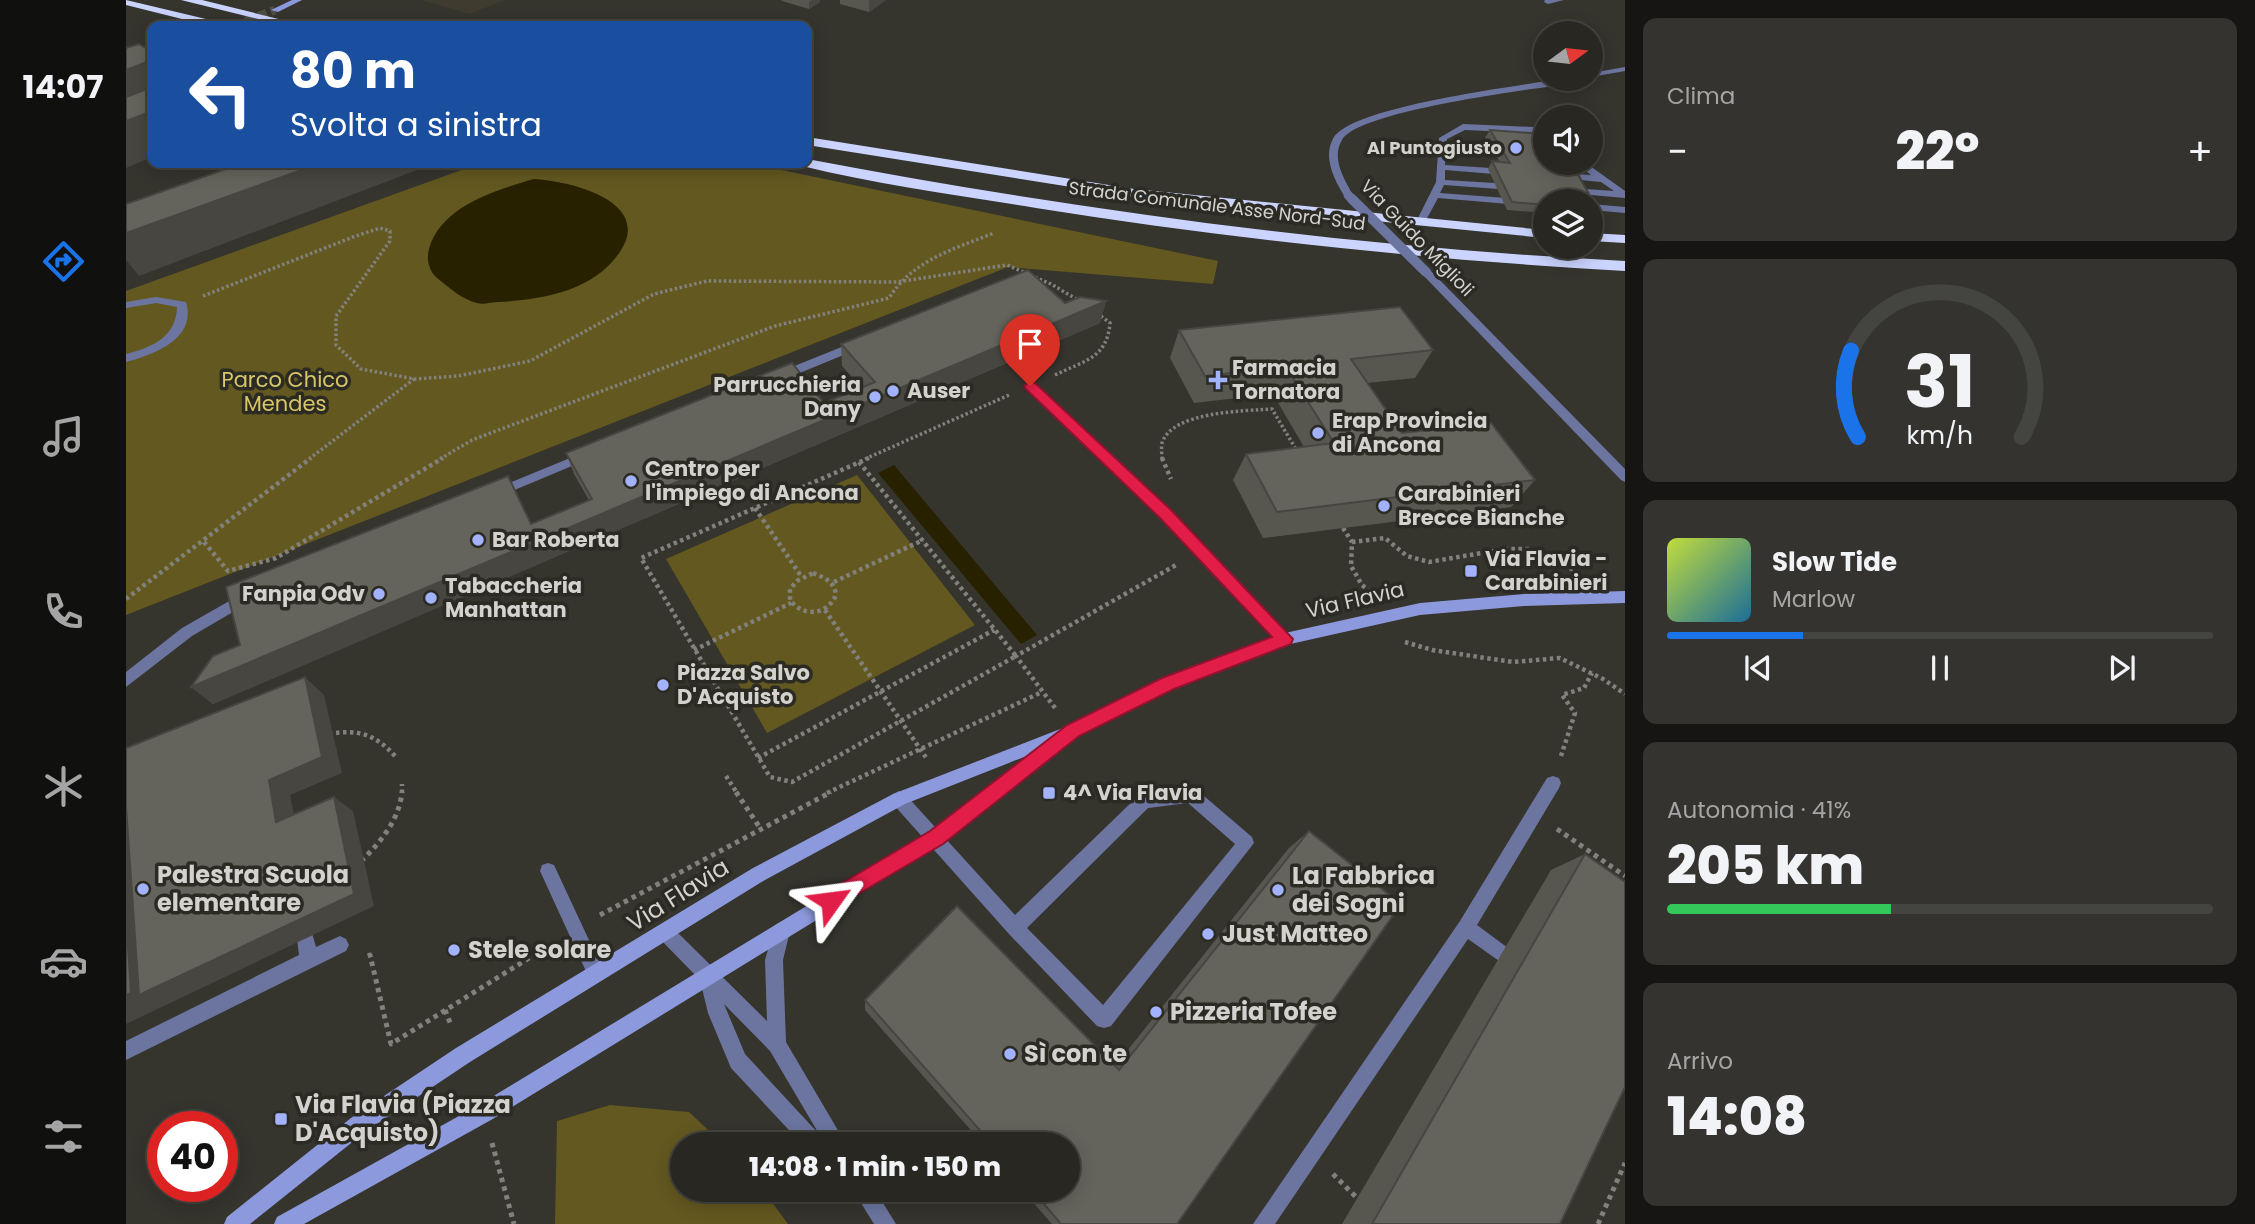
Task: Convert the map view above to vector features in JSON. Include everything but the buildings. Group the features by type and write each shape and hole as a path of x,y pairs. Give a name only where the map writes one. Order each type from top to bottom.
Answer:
{"highway":[{"path":"187,0 278,21"},
{"path":"201,0 223,9"},
{"path":"126,2 201,21"},
{"path":"139,18 170,21"},
{"name":"Strada Comunale Asse Nord-Sud","path":"812,142 1134,194 1533,233"},
{"name":"Strada Comunale Asse Nord-Sud","path":"812,164 939,188 1153,222 1530,261 1625,266"},
{"path":"1603,238 1625,239"}],"street":[{"path":"275,10 298,0"},
{"path":"1548,2 1560,0"},
{"path":"1603,73 1625,69"},
{"name":"Via Guido Miglioli","path":"1533,86 1405,110 1367,120 1344,131 1335,146 1332,165 1348,195 1620,468 1625,477"},
{"path":"1421,222 1441,181 1443,138 1464,127 1533,130"},
{"path":"1440,167 1516,173"},
{"path":"1543,175 1603,179"},
{"path":"1598,175 1625,195"},
{"path":"1441,181 1523,188"},
{"path":"1603,194 1625,195"},
{"path":"1434,195 1533,203"},
{"path":"1603,208 1625,210"},
{"path":"126,305 156,300 183,304 184,318 176,336 152,352 126,358"},
{"path":"767,382 869,340"},
{"path":"1030,386 1165,514 1285,639"},
{"path":"487,497 601,450"},
{"path":"126,681 187,632 257,591"},
{"name":"Via Flavia","path":"234,1224 358,1125 463,1055 759,874 899,799 1073,731 1168,684 1285,639 1397,613 1524,600 1625,597"},
{"name":"Via Flavia","path":"284,1224 484,1113 936,837 1073,731"},
{"path":"1263,1224 1466,927 1553,783"},
{"path":"899,799 936,837 1015,928 1104,1019 1246,843 1191,795 1144,801 1015,928"},
{"path":"548,871 596,974"},
{"path":"1466,927 1502,954"},
{"path":"777,1044 773,984 774,960 781,931"},
{"path":"666,933 777,1044 829,1132"},
{"path":"306,939 309,960"},
{"path":"126,1051 340,945"},
{"path":"708,975 717,1013 738,1061 804,1132"},
{"path":"870,1202 887,1224"}],"path":[{"path":"183,304 380,228 390,231 390,241 336,316 336,345 361,369 415,379 458,376 530,360 654,293 707,281 897,282 1007,265 1051,284 1110,323 1101,353 641,558 770,777 792,782 1171,570"},
{"path":"204,542 228,571 276,558 472,440 775,326 889,298 897,282 919,265 994,233"},
{"path":"126,599 415,379"},
{"path":"1165,514 1185,503 1162,459 1163,441 1173,427 1189,419 1272,409 1303,461"},
{"path":"859,461 1073,731"},
{"path":"755,508 801,576"},
{"path":"1343,527 1352,542 1350,566 1362,585 1397,613"},
{"path":"1352,542 1385,538 1407,556 1429,562 1504,549 1530,548 1588,576"},
{"path":"834,582 923,540"},
{"path":"813,573 834,582 837,592 834,602 825,610 813,613 800,610 791,603 788,593 792,583 801,576 813,573"},
{"path":"695,650 791,603"},
{"path":"825,610 941,782"},
{"path":"758,758 994,630"},
{"path":"1395,639 1432,650 1513,662 1560,658 1592,673 1625,694"},
{"path":"1553,783 1575,713 1562,695 1584,688 1592,673"},
{"path":"370,955 391,1044 575,929 760,828 1042,692"},
{"path":"320,736 358,730 375,736 395,756"},
{"path":"726,776 760,828"},
{"path":"354,865 382,840 393,821 403,793 402,784"},
{"path":"1533,813 1625,876"},
{"path":"484,1113 514,1224"},
{"path":"1598,1224 1625,1163"}],"shaded area":[{"path":"420,0 504,0 470,14"},
{"path":"534,179 572,185 592,192 622,212 628,226 625,243 611,263 587,281 559,293 485,304 466,299 434,275 428,261 428,253 435,234 445,221 472,202"},
{"path":"894,465 1037,635 1021,644 878,473"}],"green space":[{"name":"Parco Chico Mendes","path":"467,168 772,168 1218,261 1213,284 1008,267 126,615 126,291"},
{"path":"857,475 975,625 767,733 666,559"},
{"path":"610,1105 689,1112 710,1132 670,1132 670,1202 772,1202 788,1224 555,1224 557,1121"}],"tunnel":[{"path":"246,21 275,10"}],"place":[{"name":"Al Puntogiusto","path":"1516,148"},
{"name":"Farmacia Tornatora","path":"1218,380"},
{"name":"Auser","path":"893,391"},
{"name":"Parrucchieria Dany","path":"875,397"},
{"name":"Erap Provincia di Ancona","path":"1318,433"},
{"name":"Centro per l'impiego di Ancona","path":"631,481"},
{"name":"Carabinieri Brecce Bianche","path":"1384,506"},
{"name":"Bar Roberta","path":"478,540"},
{"name":"Via Flavia - Carabinieri","path":"1471,571"},
{"name":"Fanpia Odv","path":"379,594"},
{"name":"Tabaccheria Manhattan","path":"431,598"},
{"name":"Piazza Salvo D'Acquisto","path":"663,685"},
{"name":"4^ Via Flavia","path":"1049,793"},
{"name":"Palestra Scuola elementare","path":"143,889"},
{"name":"La Fabbrica dei Sogni","path":"1278,890"},
{"name":"Just Matteo","path":"1208,934"},
{"name":"Stele solare","path":"454,950"},
{"name":"Pizzeria Tofee","path":"1156,1012"},
{"name":"Sì con te","path":"1010,1054"},
{"name":"Via Flavia (Piazza D'Acquisto)","path":"281,1119"}],"route":[{"path":"831,901 936,837 1073,731 1168,684 1285,639 1165,514 1030,386"}]}
